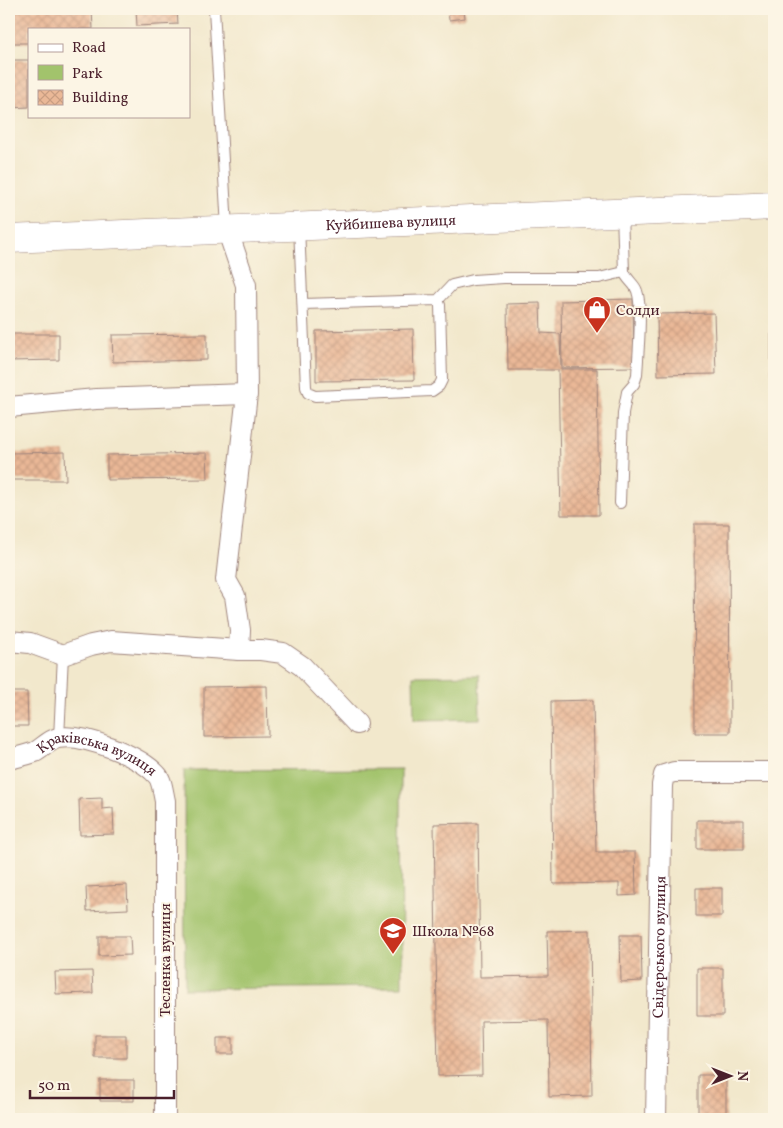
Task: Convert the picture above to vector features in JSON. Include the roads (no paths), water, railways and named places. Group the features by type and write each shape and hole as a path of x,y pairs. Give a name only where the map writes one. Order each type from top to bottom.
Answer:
{"main road":[{"name":"Куйбишева вулиця","path":"9,239 774,206"}],"street":[{"path":"227,230 246,285 247,394 226,580 235,596 240,630 239,650"},
{"path":"9,407 96,399 247,394"},
{"path":"9,641 30,643 63,655 91,645 111,641 133,641 283,653 302,666 358,724"},
{"name":"Краківська вулиця","path":"9,759 35,752 59,738 72,738 109,747 138,760 158,776 164,801"},
{"name":"Свідерського вулиця","path":"656,1119 662,785 664,775 674,772 774,772"},
{"name":"Тесленка вулиця","path":"164,801 164,1119"}],"lane":[{"path":"214,9 227,230"},
{"path":"620,502 622,413 627,392 634,384 637,375 639,315 638,293 624,272 622,212"},
{"path":"299,226 306,387 308,393 314,396 432,391 439,386 442,380 440,305 438,300"},
{"path":"303,304 438,300 452,285 473,280 504,278 599,278 624,272"},
{"path":"59,738 63,655"}],"place":[{"name":"Солди","path":"597,334"},
{"name":"Школа №68","path":"393,955"}]}
